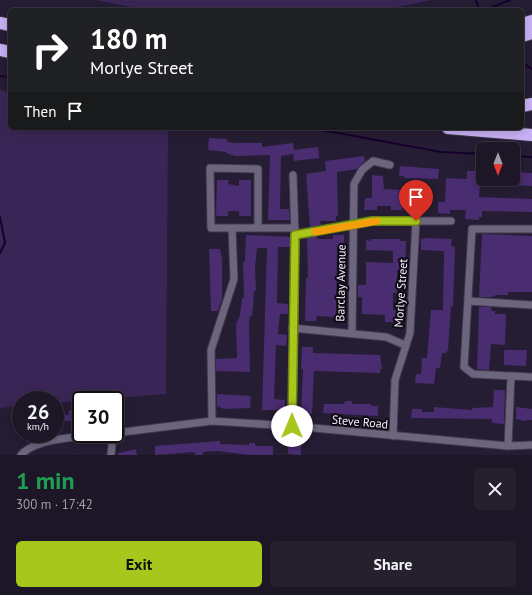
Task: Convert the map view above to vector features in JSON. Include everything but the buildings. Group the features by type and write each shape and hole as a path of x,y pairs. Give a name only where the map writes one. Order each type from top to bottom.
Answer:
{"highway":[{"path":"472,130 532,135"}],"street":[{"name":"Barclay Avenue","path":"352,333 354,184 362,170 373,161 390,164"},
{"path":"258,228 258,169 210,168 211,228 258,228 295,231 353,226 372,221 451,221"},
{"path":"292,426 292,328 295,231 293,175"},
{"name":"Morlye Street","path":"393,436 395,380 410,333 416,221"},
{"path":"212,422 211,350 234,279 232,228"},
{"path":"532,229 472,228 464,367 473,374 532,377"},
{"path":"468,301 532,305"},
{"name":"Barclay Avenue","path":"292,328 386,337 405,345"},
{"path":"508,446 511,376"},
{"name":"Steve Road","path":"124,432 212,422 292,426 508,446 532,445"},
{"path":"21,455 31,446 43,442 72,438"},
{"path":"111,455 113,443"}],"shaded area":[{"path":"95,0 431,0 393,8 137,8"},
{"path":"0,90 8,92 8,130 168,130 166,394 124,397 124,391 72,391 72,402 64,402 64,391 12,391 12,407 0,408"}],"waterway":[{"path":"476,0 478,8"},
{"path":"490,8 510,0"},
{"path":"524,64 532,69"},
{"path":"0,76 8,77"},
{"path":"322,130 441,152 476,154"},
{"path":"520,156 532,157"},
{"path":"0,217 5,243 0,253"}],"slow traffic":[{"path":"315,232 377,221"}],"route":[{"path":"292,426 292,328 295,235 353,226 372,221 416,221"}]}
